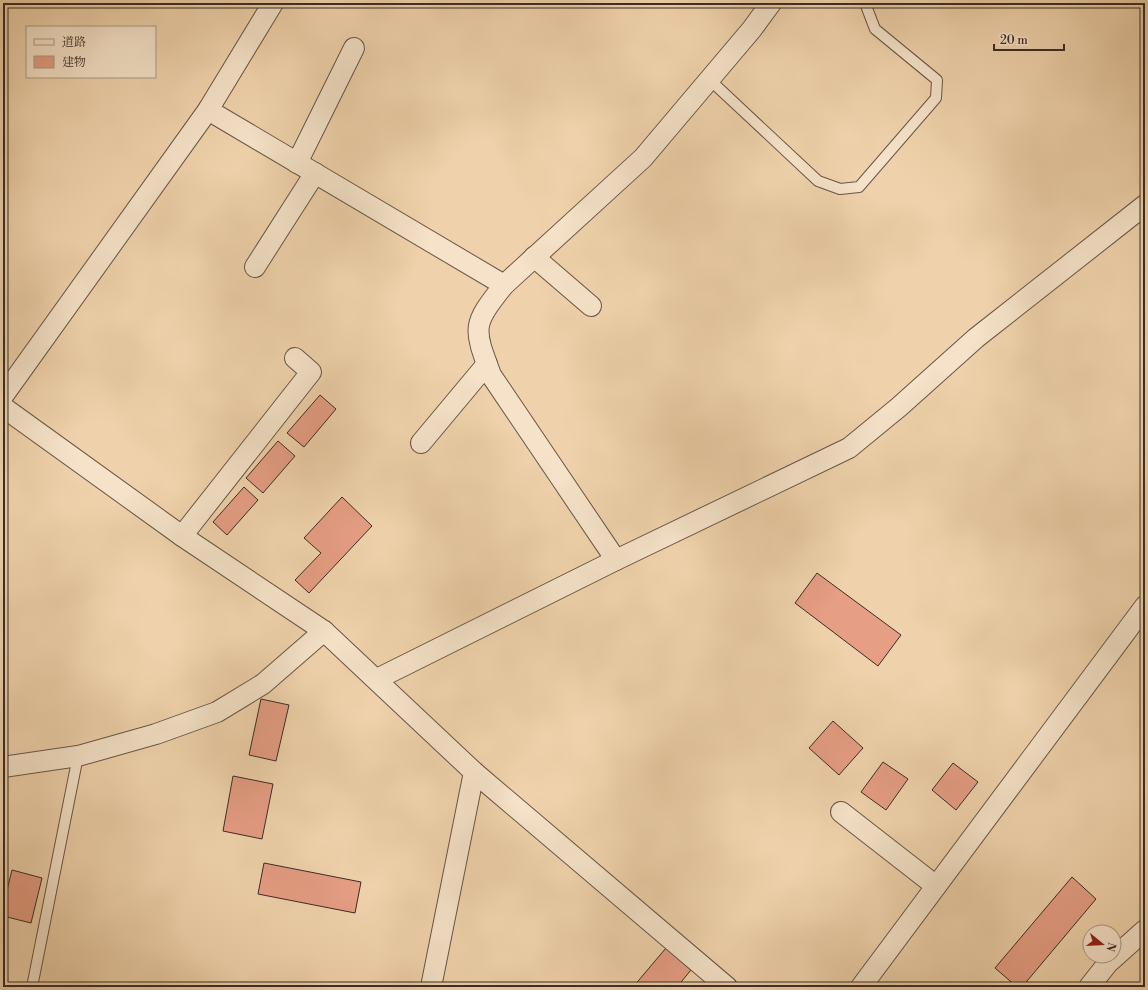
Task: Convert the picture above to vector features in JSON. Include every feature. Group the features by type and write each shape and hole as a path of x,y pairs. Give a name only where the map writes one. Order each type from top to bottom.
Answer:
{"street":[{"path":"3,396 208,110 273,3"},
{"path":"616,560 491,375 478,342 478,322 486,307 504,285 643,158 710,80 752,29 771,3"},
{"path":"297,163 354,48"},
{"path":"208,110 504,285"},
{"path":"255,268 315,173"},
{"path":"377,679 616,560 849,448 976,338 1145,206"},
{"path":"534,258 591,306"},
{"path":"182,536 311,372 295,358"},
{"path":"421,443 487,364"},
{"path":"3,407 182,536 324,631 377,679 474,772 727,987"},
{"path":"861,987 1145,606"},
{"path":"3,767 78,756 156,734 217,712 264,684 324,631"},
{"path":"431,987 474,772"},
{"path":"841,812 936,886"},
{"path":"1089,987 1108,963 1145,930"}],"lane":[{"path":"710,80 818,181 840,189 859,187 936,98 937,80 874,29 865,3"},
{"path":"32,987 78,756"}],"building":[{"path":"320,395 336,409 304,447 287,433"},
{"path":"278,441 295,456 263,493 246,478"},
{"path":"244,487 258,500 227,535 213,522"},
{"path":"342,497 372,526 309,593 295,580 321,553 304,538"},
{"path":"817,573 901,635 878,666 795,603"},
{"path":"261,699 289,705 276,761 249,755"},
{"path":"833,721 863,748 839,775 809,748"},
{"path":"883,762 908,779 886,810 861,792"},
{"path":"953,763 978,782 956,810 932,790"},
{"path":"233,776 273,784 262,839 223,831"},
{"path":"264,863 361,882 355,913 258,894"},
{"path":"12,870 42,878 31,923 3,916 3,906"},
{"path":"1072,877 1096,899 1022,987 1017,987 995,968"},
{"path":"666,948 691,970 677,987 633,987"}]}
